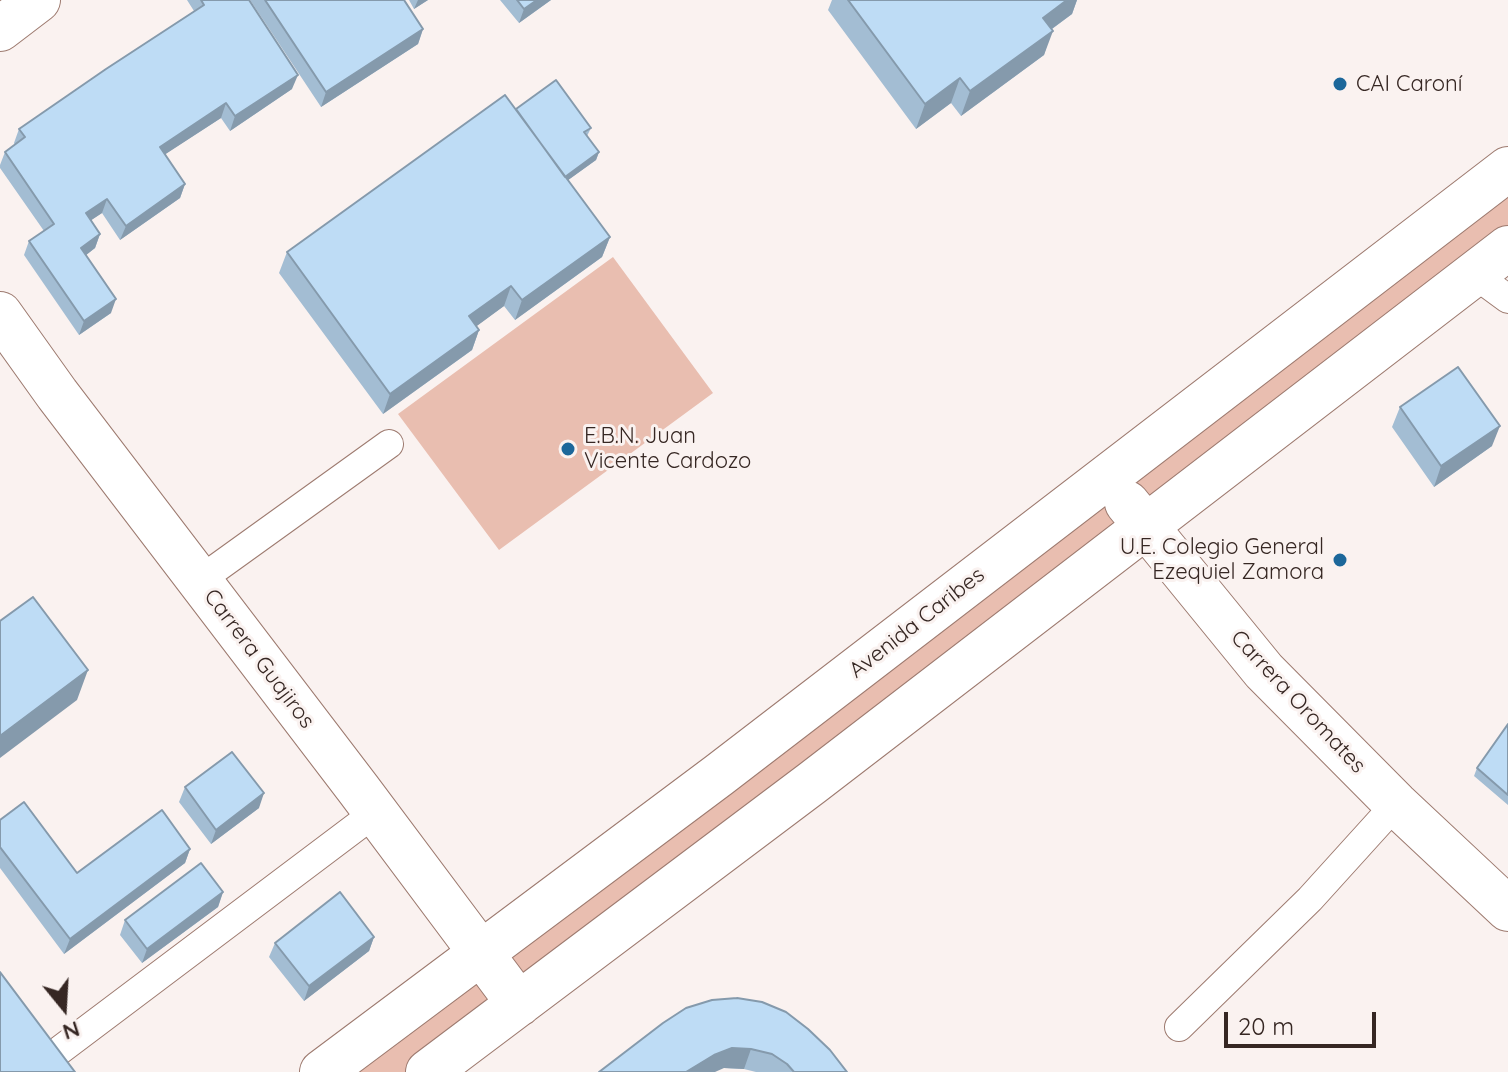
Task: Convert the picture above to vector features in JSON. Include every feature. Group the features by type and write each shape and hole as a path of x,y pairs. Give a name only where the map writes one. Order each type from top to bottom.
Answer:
{"street":[{"path":"0,29 38,0"},
{"name":"Avenida Caribes","path":"322,1072 719,775 1508,169"},
{"path":"428,1072 1146,527 1491,286 1508,248"},
{"name":"Carrera Guajiros","path":"3,324 519,1004"},
{"name":"Carrera Oromates","path":"1107,478 1264,671 1396,804 1508,909"}],"lane":[{"path":"200,580 389,444"},
{"path":"1179,1027 1310,899 1396,804"},
{"path":"56,1053 376,812"}],"shaded area":[{"path":"1508,169 1508,248 428,1072 322,1072"},
{"path":"613,257 713,393 499,550 398,414"}],"building":[{"path":"201,0 249,0 298,75 235,116 226,103 160,147 185,184 126,226 107,199 86,213 100,234 81,248 116,299 84,321 29,241 54,224 5,152 25,137 19,129 204,5"},
{"path":"265,0 404,0 423,29 326,92"},
{"path":"517,0 537,0 524,9"},
{"path":"848,0 1067,0 1043,18 1053,31 970,91 960,78 925,104"},
{"path":"556,80 591,128 584,132 599,152 565,177 516,109"},
{"path":"505,95 610,237 522,300 511,286 469,316 479,330 390,394 287,252"},
{"path":"1458,367 1500,426 1441,466 1400,407"},
{"path":"33,597 88,670 0,736 0,621"},
{"path":"1508,724 1508,795 1477,768"},
{"path":"232,752 264,793 216,830 185,787"},
{"path":"24,802 77,873 162,810 190,849 70,939 0,847 0,820"},
{"path":"201,863 223,892 147,949 125,920"},
{"path":"340,892 374,937 309,986 275,943"},
{"path":"0,972 75,1072 0,1072"},
{"path":"737,998 762,1002 786,1012 830,1050 847,1072 794,1072 772,1054 732,1048 686,1072 599,1072 686,1008 712,1000"}],"place":[{"name":"CAI Caroní","path":"1340,84"},
{"name":"E.B.N. Juan Vicente Cardozo","path":"568,449"},
{"name":"U.E. Colegio General Ezequiel Zamora","path":"1340,560"}]}
